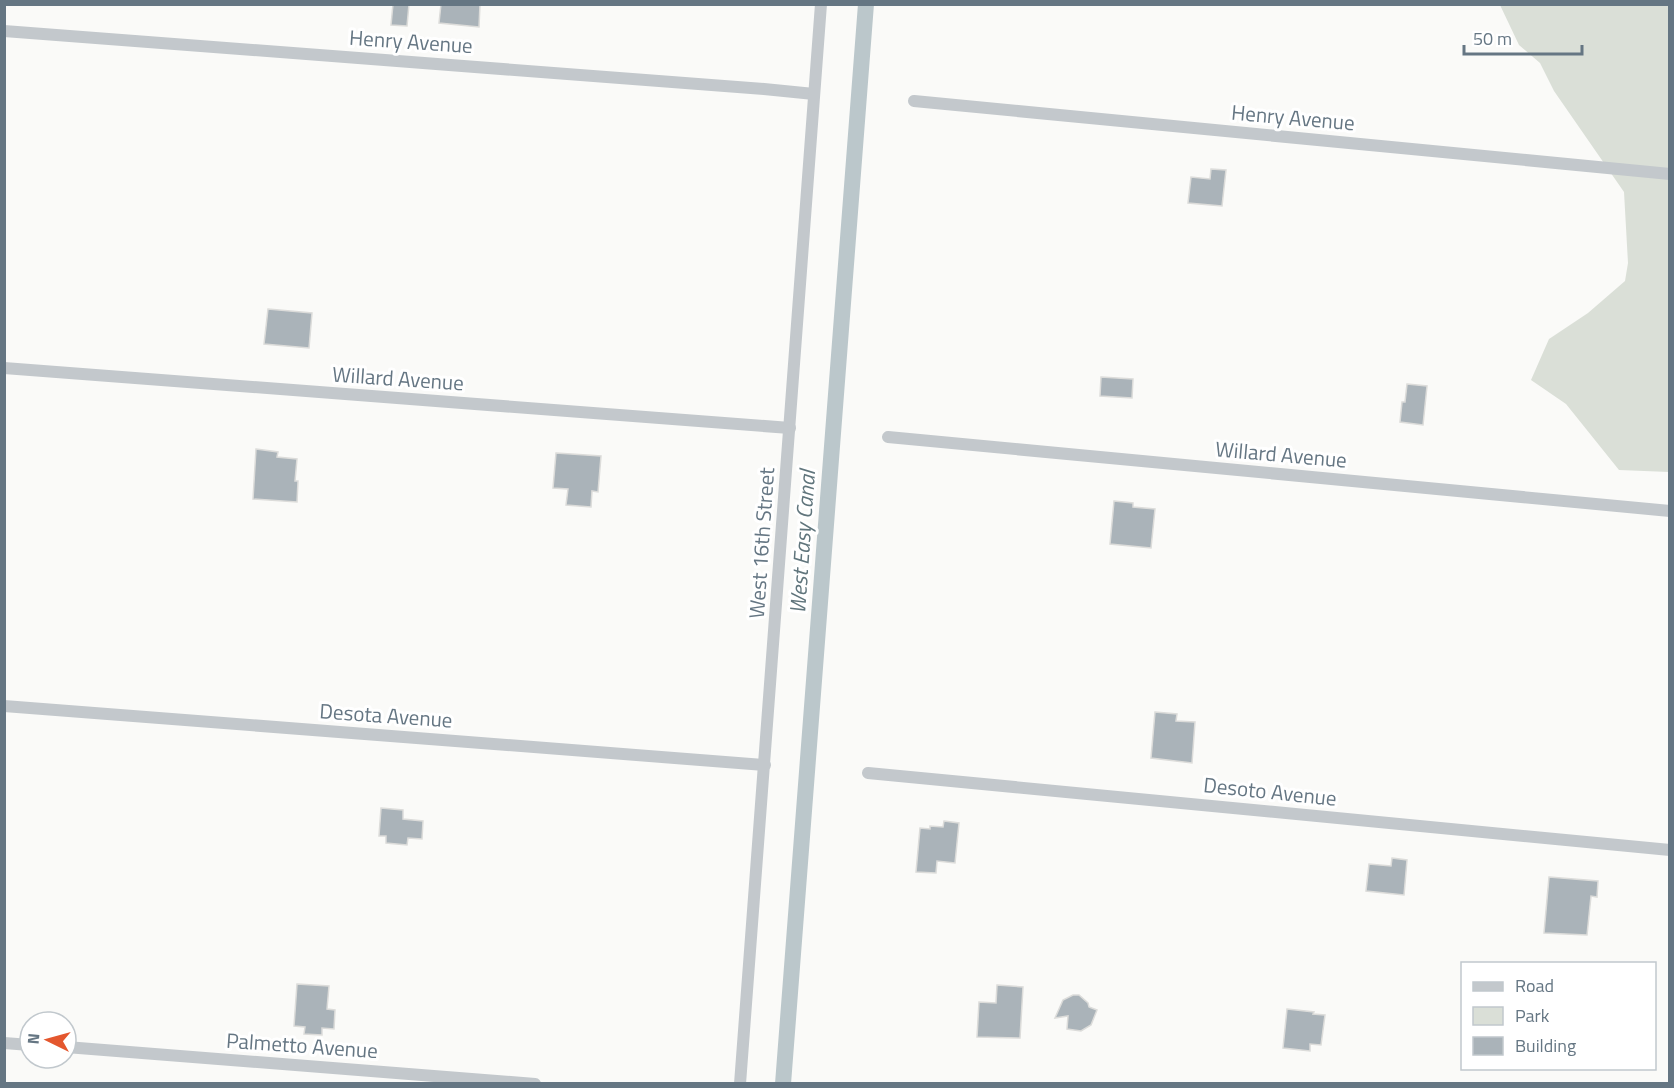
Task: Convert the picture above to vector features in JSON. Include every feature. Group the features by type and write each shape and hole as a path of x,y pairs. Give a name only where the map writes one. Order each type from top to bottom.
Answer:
{"street":[{"name":"West 16th Street","path":"740,1083 821,4"},
{"name":"Henry Avenue","path":"4,31 814,94"},
{"name":"Henry Avenue","path":"914,101 1670,174"},
{"name":"Willard Avenue","path":"4,368 789,428"},
{"name":"Willard Avenue","path":"888,437 1670,511"},
{"name":"Desota Avenue","path":"4,706 765,765"},
{"name":"Desoto Avenue","path":"867,773 1670,850"},
{"name":"Palmetto Avenue","path":"78,1048 535,1083"}],"green space":[{"path":"1500,5 1669,5 1669,472 1619,470 1566,404 1531,380 1549,339 1588,313 1625,281 1628,263 1624,192 1554,91 1540,63 1519,45"}],"building":[{"path":"393,4 409,4 407,26 391,25"},
{"path":"441,4 480,4 479,27 439,23"},
{"path":"1211,169 1226,170 1222,206 1188,203 1191,177 1210,179"},
{"path":"268,309 312,313 309,348 264,344"},
{"path":"1101,377 1133,379 1132,398 1100,396"},
{"path":"1407,384 1427,386 1423,425 1400,422"},
{"path":"256,449 278,452 277,457 297,459 295,481 298,481 297,502 253,499"},
{"path":"556,453 601,456 598,492 592,491 591,507 566,505 568,489 553,488"},
{"path":"1114,501 1133,503 1133,507 1155,509 1151,548 1110,544"},
{"path":"1155,712 1177,714 1176,721 1195,722 1192,763 1151,758"},
{"path":"381,808 403,810 403,819 423,821 422,839 408,838 407,845 386,843 386,836 379,836"},
{"path":"944,821 959,823 955,863 937,861 936,873 916,872 920,828 943,827"},
{"path":"1392,858 1407,860 1404,895 1366,891 1369,864 1391,866"},
{"path":"1549,877 1598,881 1597,897 1591,896 1587,935 1544,933"},
{"path":"297,984 329,986 327,1009 335,1010 334,1029 322,1028 322,1035 304,1034 305,1027 294,1026"},
{"path":"997,985 1023,987 1020,1038 977,1037 979,1002 996,1003"},
{"path":"1079,995 1089,1007 1097,1010 1091,1025 1081,1031 1067,1029 1068,1016 1055,1018 1063,1000"},
{"path":"1287,1009 1325,1015 1321,1045 1310,1044 1310,1051 1283,1048"}],"waterway":[{"name":"West Easy Canal","path":"783,1084 866,4"}]}
